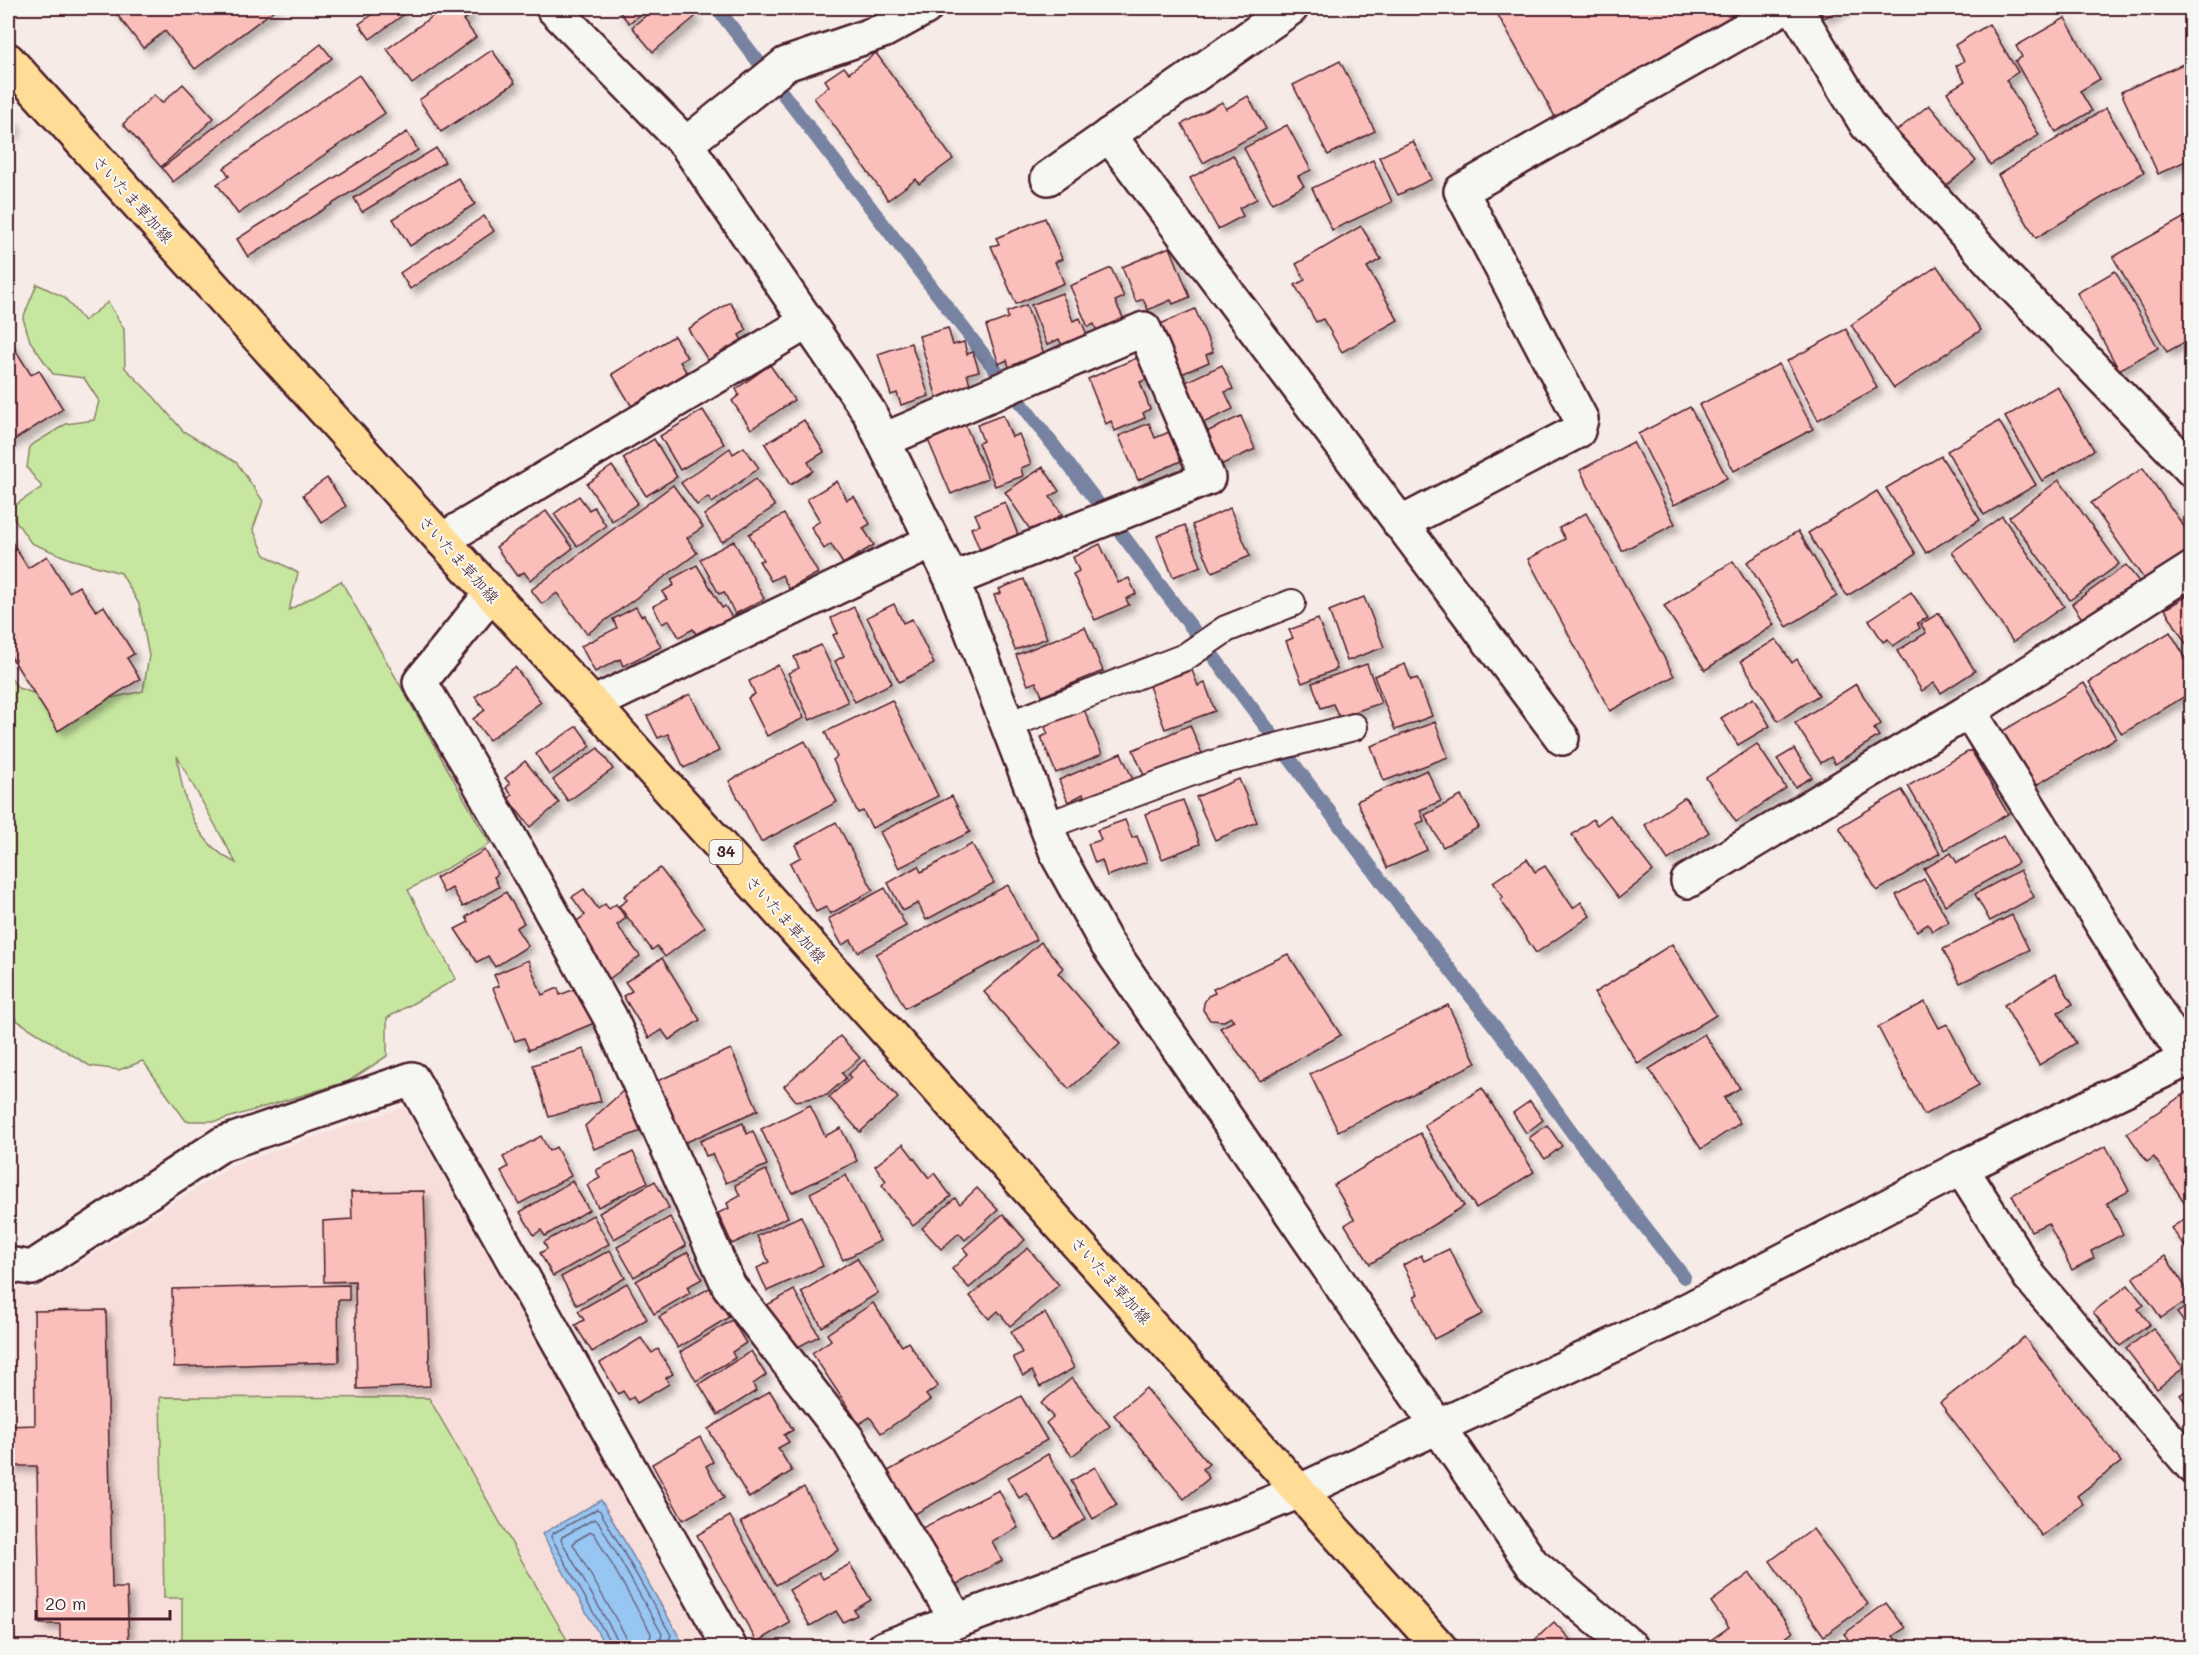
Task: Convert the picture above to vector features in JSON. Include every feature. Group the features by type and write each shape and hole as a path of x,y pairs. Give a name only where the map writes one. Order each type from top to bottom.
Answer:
{"main road":[{"name":"さいたま草加線","path":"8,60 593,704 1440,1647"}],"street":[{"path":"553,8 686,144 869,412 951,580 1058,856 1105,941 1532,1564 1632,1647"},
{"path":"686,144 786,63 883,31 925,8"},
{"path":"1048,178 1291,8"},
{"path":"1400,524 1578,431 1581,419 1461,191 1782,8"},
{"path":"1795,8 1867,125 2005,277 2192,470"},
{"path":"1109,135 1562,738"},
{"path":"442,540 807,322"},
{"path":"884,440 1144,329 1208,478 951,580"},
{"path":"593,704 933,541"},
{"path":"1689,881 1969,711 2192,568"},
{"path":"491,594 420,682 476,777 610,1017 729,1286 849,1442 957,1620"},
{"path":"884,1647 1223,1522 1300,1491 1676,1316 1960,1168 2189,1058 1969,711"},
{"path":"8,1264 32,1268 222,1144 412,1079 730,1647"},
{"path":"1960,1168 2030,1277 2192,1466"}],"lane":[{"path":"1008,725 1185,657 1226,629 1292,603"},
{"path":"1046,826 1222,761 1354,727"}],"shaded area":[{"path":"404,1107 711,1647 8,1648 8,1286 37,1290 235,1164"}],"green space":[{"path":"37,284 64,297 84,321 108,302 124,329 125,368 183,431 237,463 263,501 253,529 265,555 298,573 289,610 341,581 490,844 408,890 456,979 387,1018 387,1056 349,1081 218,1121 186,1121 143,1061 119,1070 90,1066 16,1020 8,1002 8,674 18,688 74,706 143,691 149,656 139,604 121,573 70,559 31,543 8,510 42,487 27,468 30,446 66,424 94,420 99,401 84,378 53,374 30,341 23,318","holes":["177,756 236,863 209,844 200,832 187,804"]},
{"path":"160,1397 429,1398 571,1647 182,1647 182,1598 164,1598"}],"water":[{"path":"601,1500 681,1640 667,1647 606,1647 542,1534"}],"building":[{"path":"112,8 277,8 195,69 165,31 143,48"},
{"path":"382,8 398,8 403,15 370,39 359,24"},
{"path":"444,8 465,8 471,15 463,20 476,37 412,84 387,49"},
{"path":"616,8 648,8 629,23"},
{"path":"655,8 688,8 695,17 653,52 632,27"},
{"path":"1494,8 1759,8 1558,122"},
{"path":"1819,8 1846,8 1824,18"},
{"path":"2065,18 2100,79 2080,91 2092,111 2056,132 2015,61 2022,57 2016,46"},
{"path":"1989,24 2018,72 2006,80 2039,135 1990,165 1947,92 1965,81 1956,66 1964,61 1955,45"},
{"path":"321,44 332,58 173,182 162,168"},
{"path":"492,50 515,83 441,132 419,100"},
{"path":"876,53 953,159 919,184 916,179 888,200 814,98 829,86 825,80 844,67 849,73"},
{"path":"2192,60 2192,158 2158,174 2121,92"},
{"path":"1340,61 1375,131 1328,155 1293,85"},
{"path":"359,75 385,113 238,214 217,184 229,176 224,168"},
{"path":"183,84 214,118 161,167 123,124 154,95 162,103"},
{"path":"1248,96 1266,129 1203,163 1182,124 1222,102 1226,109"},
{"path":"1929,105 1976,161 1942,189 1895,132"},
{"path":"2106,108 2144,172 2036,238 1998,175"},
{"path":"8,117 16,127 8,135"},
{"path":"1287,125 1311,170 1298,176 1304,186 1272,203 1244,148"},
{"path":"407,132 418,150 248,257 237,239"},
{"path":"1413,141 1432,179 1398,195 1379,157"},
{"path":"436,148 445,162 362,212 354,198"},
{"path":"1233,155 1257,199 1239,208 1243,216 1218,229 1190,178"},
{"path":"1373,160 1392,202 1332,230 1312,188"},
{"path":"458,178 475,204 410,246 393,219"},
{"path":"2192,213 2192,338 2167,352 2113,257"},
{"path":"484,216 494,231 410,289 400,273"},
{"path":"1045,218 1062,259 1055,262 1064,283 1016,304 991,246 999,244 996,238"},
{"path":"1361,226 1381,259 1367,267 1398,320 1342,352 1323,319 1316,322 1295,285 1305,280 1296,264"},
{"path":"1170,247 1190,297 1173,304 1171,300 1148,310 1143,299 1136,302 1122,267"},
{"path":"1937,266 1981,330 1894,388 1851,325"},
{"path":"1111,268 1124,297 1115,301 1127,326 1100,338 1094,324 1088,327 1070,286"},
{"path":"2115,271 2158,348 2119,370 2077,293"},
{"path":"1062,293 1073,321 1080,318 1090,342 1065,352 1059,339 1047,345 1031,305"},
{"path":"730,302 747,330 739,335 744,344 711,365 688,329"},
{"path":"1026,305 1045,357 1010,370 1007,360 999,364 986,326 1008,318 1007,312"},
{"path":"1195,309 1213,352 1206,355 1209,362 1177,376 1156,326"},
{"path":"948,328 953,345 964,342 967,354 973,352 979,371 967,374 972,391 938,402 919,336"},
{"path":"1846,329 1877,388 1818,420 1787,361"},
{"path":"674,336 687,357 680,362 689,376 634,410 612,374"},
{"path":"8,338 31,375 39,370 63,409 8,444"},
{"path":"911,343 929,396 901,405 897,393 891,395 878,354"},
{"path":"1139,357 1148,379 1140,382 1150,409 1143,413 1145,418 1115,431 1111,421 1106,424 1088,379"},
{"path":"1779,364 1813,429 1734,471 1699,405"},
{"path":"770,365 794,400 751,429 732,401 739,395 736,389"},
{"path":"1222,365 1233,389 1225,392 1233,409 1201,424 1183,383"},
{"path":"2057,386 2094,450 2042,481 2005,417"},
{"path":"1690,407 1727,478 1674,505 1638,434"},
{"path":"703,410 724,444 680,470 660,436"},
{"path":"1003,415 1012,437 1019,434 1031,464 1021,468 1023,476 995,486 978,443 983,441 977,425"},
{"path":"1241,416 1255,449 1216,467 1202,434"},
{"path":"804,420 824,452 808,462 813,471 790,485 765,444"},
{"path":"1999,421 2036,485 1984,515 1947,451"},
{"path":"1149,423 1155,438 1169,432 1181,461 1138,480 1119,436"},
{"path":"965,424 988,478 951,494 928,440"},
{"path":"654,439 677,477 646,496 623,458"},
{"path":"1633,442 1675,524 1622,551 1580,470"},
{"path":"744,447 759,468 712,503 708,497 697,505 681,483 730,448 733,454"},
{"path":"1941,456 1980,520 1926,553 1886,488"},
{"path":"612,466 638,503 612,521 587,484"},
{"path":"1043,467 1059,491 1050,497 1062,514 1033,534 1005,492"},
{"path":"2143,468 2192,538 2192,551 2146,582 2091,503"},
{"path":"327,478 346,506 322,523 303,495"},
{"path":"756,479 775,506 722,542 704,515"},
{"path":"2059,480 2119,564 2070,600 2009,517"},
{"path":"837,481 847,500 854,496 870,524 863,528 874,545 843,564 831,544 824,549 811,527 820,521 807,499"},
{"path":"673,485 703,527 687,538 697,553 587,634 557,593 542,604 531,590"},
{"path":"1877,491 1916,554 1847,596 1808,533"},
{"path":"579,496 589,510 594,507 606,526 577,546 554,514"},
{"path":"1005,502 1022,545 984,560 971,528 980,525 975,514"},
{"path":"1230,508 1250,556 1212,572 1192,525"},
{"path":"546,511 573,548 530,580 524,572 517,576 496,547"},
{"path":"1586,513 1674,676 1610,711 1528,559 1565,539 1559,528"},
{"path":"784,514 818,573 789,589 782,575 771,581 759,561 763,560 749,534"},
{"path":"2002,516 2064,606 2013,642 1952,552"},
{"path":"1185,525 1201,566 1173,577 1157,536"},
{"path":"1798,531 1837,596 1787,627 1747,562"},
{"path":"8,536 28,568 47,556 69,592 79,586 96,611 104,606 134,654 127,658 140,679 58,731 8,652 8,637 14,633 8,623"},
{"path":"734,541 764,599 735,614 724,592 719,594 700,559"},
{"path":"1100,544 1118,583 1129,578 1136,594 1126,599 1129,605 1095,620 1073,574 1079,571 1073,557"},
{"path":"1733,561 1774,625 1705,670 1664,606"},
{"path":"697,565 722,608 725,606 734,621 714,632 711,626 696,634 693,629 679,637 669,620 662,624 653,606 667,599 662,592 674,585 671,579"},
{"path":"2126,565 2140,583 2085,623 2072,604"},
{"path":"1024,579 1047,638 1015,650 994,595 1001,593 999,589"},
{"path":"1911,592 1928,617 1917,623 1920,628 1893,646 1888,639 1883,642 1869,620"},
{"path":"2192,593 2192,654 2165,609"},
{"path":"1364,597 1384,647 1347,661 1329,611"},
{"path":"894,604 903,623 912,619 934,664 899,682 867,617"},
{"path":"636,607 641,616 644,615 661,647 623,666 620,659 595,672 581,646 617,628 613,619"},
{"path":"854,607 892,683 855,702 835,661 844,656 833,635 838,633 831,618"},
{"path":"1939,613 1975,671 1941,693 1934,683 1922,691 1897,651 1926,633 1921,624"},
{"path":"1318,619 1337,669 1302,683 1286,641 1293,638 1289,630"},
{"path":"1085,627 1103,671 1042,696 1036,682 1028,685 1016,655"},
{"path":"2170,632 2192,668 2192,692 2122,734 2089,682"},
{"path":"1776,639 1792,663 1797,659 1819,695 1778,721 1741,661"},
{"path":"821,645 848,702 810,720 788,673 799,668 794,657"},
{"path":"1367,664 1381,703 1339,717 1333,704 1321,708 1312,683"},
{"path":"1405,664 1411,680 1417,678 1432,716 1395,730 1374,676"},
{"path":"778,665 804,718 767,736 748,698 755,694 749,681"},
{"path":"515,667 541,702 489,740 473,719 485,710 475,697"},
{"path":"1192,670 1198,686 1205,683 1215,711 1165,729 1149,686"},
{"path":"2084,683 2116,738 2033,787 2001,732"},
{"path":"1856,684 1881,724 1874,729 1879,736 1835,764 1831,757 1821,763 1795,723"},
{"path":"690,694 719,751 684,768 668,734 658,738 647,716"},
{"path":"1753,698 1770,726 1738,745 1721,718"},
{"path":"892,700 938,796 872,828 863,811 858,813 833,760 837,757 825,732"},
{"path":"1084,709 1102,754 1056,773 1041,737 1048,734 1044,725"},
{"path":"1435,722 1448,757 1384,781 1371,746"},
{"path":"1190,725 1203,756 1146,780 1133,750"},
{"path":"577,726 591,746 549,775 536,754"},
{"path":"805,741 837,802 761,842 729,781"},
{"path":"1757,744 1786,788 1736,822 1706,778"},
{"path":"598,748 613,769 568,801 553,780"},
{"path":"1794,749 1812,777 1795,787 1777,759"},
{"path":"1971,750 2008,814 1945,850 1908,786"},
{"path":"1121,753 1134,782 1087,803 1083,794 1068,802 1059,780"},
{"path":"525,761 559,803 530,827 508,799 512,795 506,788 510,784 505,778"},
{"path":"1427,770 1441,801 1420,810 1424,821 1416,824 1427,850 1387,868 1357,801"},
{"path":"1239,779 1257,822 1215,840 1196,797"},
{"path":"1902,790 1940,853 1877,891 1839,827"},
{"path":"952,796 970,832 899,868 880,832"},
{"path":"1461,796 1479,827 1443,847 1425,815"},
{"path":"1685,797 1709,832 1668,860 1645,825"},
{"path":"1183,800 1200,844 1162,859 1145,814"},
{"path":"1610,815 1653,871 1619,898 1572,835 1593,819 1597,825"},
{"path":"1125,820 1132,838 1137,836 1147,862 1107,876 1102,860 1095,863 1088,844 1101,840 1097,830"},
{"path":"836,822 873,890 830,914 826,907 816,912 790,863 801,857 795,845"},
{"path":"2003,836 2018,863 1945,905 1924,869 1951,853 1957,863"},
{"path":"972,844 994,883 926,920 918,903 903,911 888,883 918,866 921,872"},
{"path":"485,850 498,874 494,877 499,887 463,907 452,888 444,893 436,878"},
{"path":"1527,859 1535,872 1545,866 1573,908 1581,902 1590,916 1536,953 1500,899 1503,897 1493,882"},
{"path":"660,868 705,927 665,957 657,946 652,950 619,906 627,900 624,896"},
{"path":"2020,870 2034,897 1990,921 1975,894"},
{"path":"1924,879 1949,922 1932,931 1928,924 1917,931 1896,895"},
{"path":"1008,885 1036,940 905,1008 876,954"},
{"path":"885,888 906,926 858,952 851,940 842,945 828,919"},
{"path":"584,889 598,909 605,904 609,909 616,904 626,918 617,925 640,956 609,979 570,926 585,915 572,897"},
{"path":"506,892 524,923 516,928 528,946 495,967 488,956 477,962 455,929 469,922 466,917"},
{"path":"2012,915 2029,950 1960,983 1943,949"},
{"path":"1041,942 1063,968 1058,973 1120,1044 1069,1089 984,992"},
{"path":"1672,944 1716,1015 1638,1064 1594,993"},
{"path":"1288,954 1341,1035 1260,1081 1220,1028 1234,1021 1231,1017 1224,1021 1210,1020 1203,1010 1204,1003 1208,996 1215,993 1213,989"},
{"path":"662,958 700,1020 669,1040 662,1030 649,1038 623,996 632,991 625,982"},
{"path":"528,960 542,995 558,988 560,995 584,985 599,1021 529,1050 524,1038 515,1041 493,988 499,986 494,975"},
{"path":"2055,974 2073,1004 2058,1012 2076,1043 2039,1065 2004,1005"},
{"path":"1925,1002 1939,1028 1947,1024 1979,1085 1924,1115 1878,1027"},
{"path":"1448,1005 1476,1063 1338,1131 1310,1074"},
{"path":"1704,1034 1740,1088 1724,1098 1740,1123 1701,1149 1649,1069"},
{"path":"840,1036 860,1058 842,1073 846,1078 827,1095 796,1101 784,1086"},
{"path":"584,1049 601,1101 549,1117 533,1065"},
{"path":"731,1049 758,1110 682,1144 655,1082"},
{"path":"864,1060 898,1098 860,1132 829,1097 851,1078 848,1075"},
{"path":"1482,1088 1534,1172 1476,1208 1424,1125"},
{"path":"625,1089 641,1131 594,1149 585,1126"},
{"path":"2187,1092 2192,1098 2192,1203 2187,1206 2154,1157 2147,1162 2127,1133"},
{"path":"1530,1101 1543,1120 1526,1133 1513,1113"},
{"path":"810,1105 825,1136 841,1128 857,1161 792,1193 761,1129"},
{"path":"743,1123 747,1134 753,1131 767,1165 726,1183 712,1154 706,1156 700,1141"},
{"path":"1547,1125 1562,1146 1545,1159 1529,1138"},
{"path":"1420,1133 1464,1206 1370,1264 1345,1225 1354,1219 1334,1185"},
{"path":"541,1136 549,1151 556,1147 571,1176 519,1204 501,1171 508,1167 503,1157"},
{"path":"903,1144 929,1178 934,1173 951,1196 913,1226 882,1185 886,1181 875,1166"},
{"path":"2106,1146 2129,1191 2107,1203 2123,1234 2091,1251 2094,1258 2072,1270 2048,1223 2031,1231 2012,1195"},
{"path":"633,1152 648,1182 598,1207 587,1185 600,1178 596,1170"},
{"path":"766,1170 788,1217 732,1244 718,1213 729,1208 727,1203 740,1196 735,1185"},
{"path":"846,1175 880,1241 843,1260 810,1193"},
{"path":"572,1181 589,1210 545,1236 541,1230 534,1235 520,1212"},
{"path":"655,1181 669,1208 614,1239 599,1213"},
{"path":"977,1188 998,1210 965,1240 959,1233 941,1249 922,1228 955,1198 960,1204"},
{"path":"424,1191 430,1386 357,1389 355,1281 324,1282 323,1221 352,1219 351,1192"},
{"path":"1003,1214 1025,1240 969,1288 952,1269 968,1254 963,1248"},
{"path":"2192,1214 2192,1256 2171,1228"},
{"path":"593,1215 609,1244 553,1276 540,1253 547,1249 544,1242"},
{"path":"801,1216 823,1266 767,1291 757,1268 769,1262 757,1236"},
{"path":"670,1217 686,1246 634,1277 617,1247"},
{"path":"1028,1248 1059,1285 1010,1326 998,1311 989,1319 970,1296"},
{"path":"1449,1249 1483,1314 1434,1339 1414,1297 1418,1294 1403,1265 1421,1255 1424,1261"},
{"path":"610,1250 625,1278 577,1305 561,1277"},
{"path":"688,1252 702,1279 687,1287 690,1293 654,1314 636,1281"},
{"path":"2165,1256 2192,1297 2161,1318 2133,1278"},
{"path":"857,1258 878,1293 822,1327 801,1292"},
{"path":"627,1283 647,1319 592,1352 575,1325 584,1320 578,1311"},
{"path":"349,1285 349,1300 338,1300 339,1362 174,1367 172,1289"},
{"path":"2128,1285 2144,1305 2138,1309 2150,1324 2120,1346 2093,1312"},
{"path":"711,1287 729,1317 678,1348 659,1317"},
{"path":"794,1290 819,1336 792,1350 767,1305"},
{"path":"873,1303 902,1346 908,1342 938,1386 926,1395 930,1400 881,1433 870,1417 859,1424 812,1353 831,1340 827,1334"},
{"path":"2192,1303 2192,1333 2177,1313"},
{"path":"106,1310 112,1588 127,1588 129,1648 60,1648 60,1624 40,1624 37,1466 8,1466 8,1426 35,1425 34,1311"},
{"path":"1045,1313 1074,1368 1040,1387 1032,1371 1023,1376 1013,1357 1022,1353 1011,1332"},
{"path":"732,1320 746,1343 732,1352 735,1358 696,1381 680,1352"},
{"path":"2153,1328 2183,1368 2157,1389 2126,1349"},
{"path":"2024,1337 2121,1462 2077,1496 2083,1504 2042,1536 1940,1403"},
{"path":"641,1338 652,1353 658,1349 673,1374 666,1378 669,1384 637,1403 633,1397 629,1400 623,1391 618,1394 600,1363"},
{"path":"751,1351 766,1375 753,1384 756,1391 718,1415 699,1384"},
{"path":"1072,1378 1110,1426 1072,1456 1046,1423 1053,1417 1041,1403"},
{"path":"2192,1386 2192,1411 2180,1395"},
{"path":"1146,1388 1209,1464 1203,1469 1209,1478 1184,1499 1114,1415"},
{"path":"770,1391 793,1430 784,1435 789,1442 778,1448 792,1471 749,1498 708,1429"},
{"path":"1021,1396 1047,1440 913,1515 888,1471"},
{"path":"700,1437 713,1462 706,1466 724,1498 683,1520 652,1464"},
{"path":"1048,1454 1086,1519 1054,1538 1027,1493 1019,1498 1007,1478"},
{"path":"1095,1467 1117,1505 1093,1519 1071,1481"},
{"path":"804,1487 839,1550 776,1585 741,1522"},
{"path":"999,1490 1018,1528 992,1541 1002,1561 949,1588 920,1529"},
{"path":"730,1516 790,1623 757,1642 697,1535"},
{"path":"1813,1529 1868,1604 1824,1636 1770,1561"},
{"path":"850,1564 871,1600 854,1610 857,1615 843,1622 836,1611 810,1626 789,1590 819,1572 823,1579"},
{"path":"1750,1573 1793,1632 1772,1648 1712,1648 1708,1642 1729,1627 1711,1602"},
{"path":"1886,1603 1905,1628 1893,1636 1902,1648 1836,1648 1848,1639 1844,1634"},
{"path":"1554,1622 1578,1648 1526,1648"}],"waterway":[{"path":"717,8 1124,537 1391,894 1506,1041 1574,1135 1684,1277"}]}
